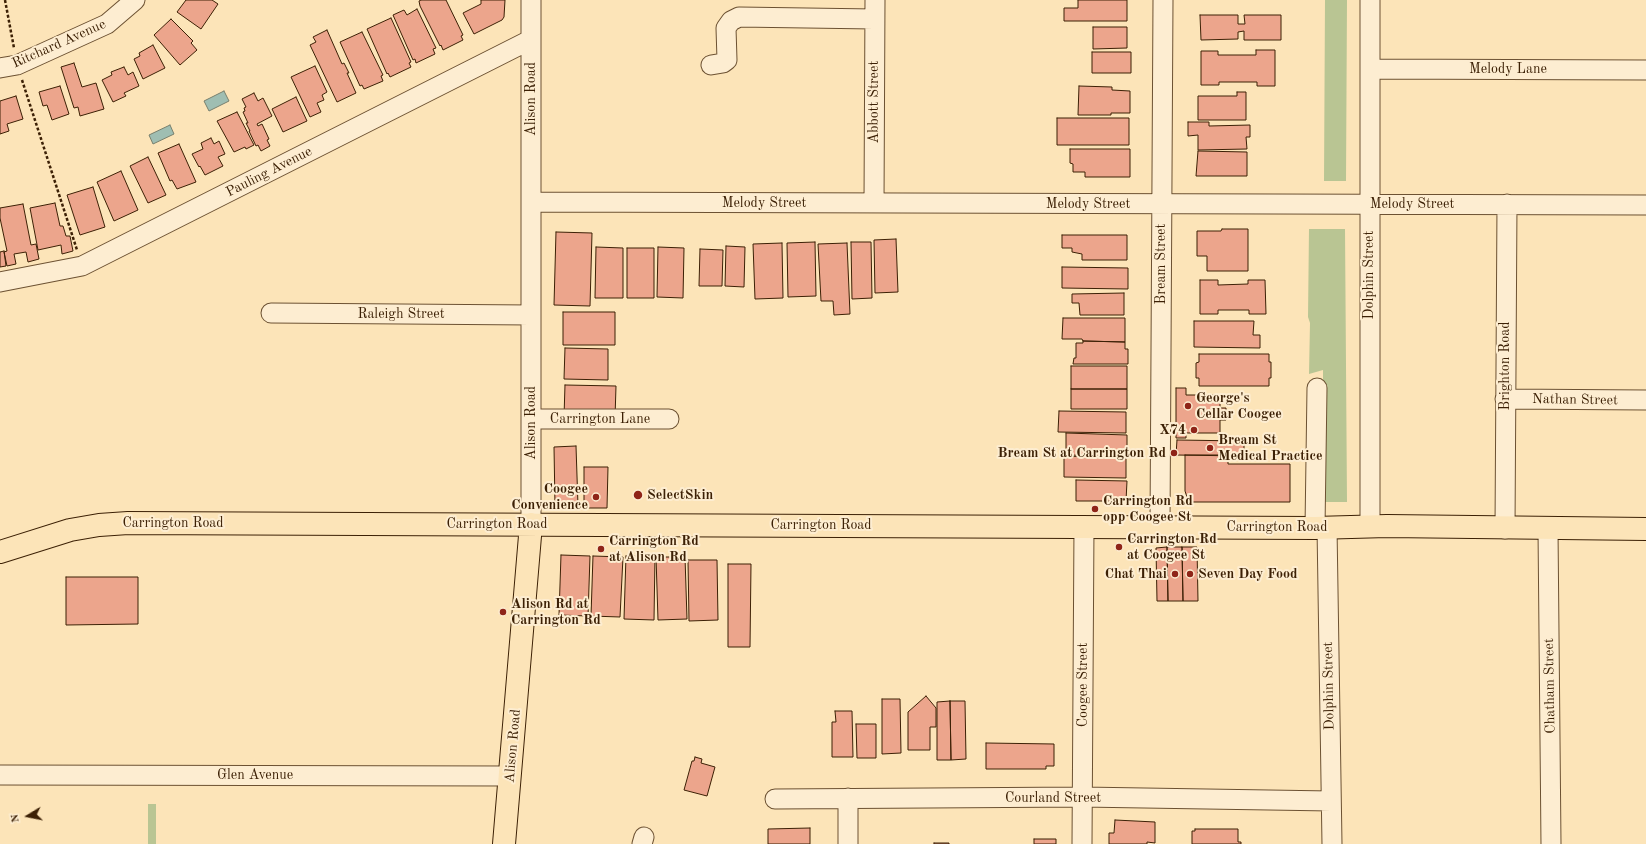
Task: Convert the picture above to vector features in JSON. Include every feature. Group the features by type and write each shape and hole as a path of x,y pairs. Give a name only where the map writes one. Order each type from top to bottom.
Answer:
{"main road":[{"name":"Carrington Road","path":"0,552 70,530 99,525 128,523 1646,529"},
{"name":"Alison Road","path":"504,844 531,524"}],"street":[{"name":"Ritchard Avenue","path":"9,67 107,24 135,0"},
{"name":"Alison Road","path":"531,0 531,524"},
{"name":"Abbott Street","path":"874,204 875,0"},
{"name":"Bream Street","path":"1160,527 1163,0"},
{"name":"Dolphin Street","path":"1370,0 1370,527"},
{"path":"711,65 723,63 727,60 726,28 731,21 739,18 874,20"},
{"name":"Pauling Avenue","path":"0,282 82,266 530,40"},
{"name":"Melody Lane","path":"1370,69 1646,70"},
{"name":"Melody Street","path":"531,202 1646,205"},
{"name":"Brighton Road","path":"1505,528 1507,204"},
{"name":"Raleigh Street","path":"271,313 531,315"},
{"name":"Dolphin Street","path":"1317,388 1332,844"},
{"name":"Nathan Street","path":"1505,399 1646,400"},
{"name":"Carrington Lane","path":"531,419 670,419"},
{"name":"Coogee Street","path":"1082,844 1084,526"},
{"name":"Chatham Street","path":"1548,529 1551,844"},
{"name":"Glen Avenue","path":"0,775 510,776"},
{"name":"Courland Street","path":"775,799 1082,797 1331,801"},
{"path":"848,798 848,844"}],"path":[{"path":"5,0 9,67 82,266"},
{"path":"1175,503 1190,504"}],"green space":[{"path":"1325,0 1347,0 1346,181 1324,181"},
{"path":"1309,229 1345,229 1347,502 1323,502 1323,370 1309,374"},
{"path":"148,804 156,804 156,844 148,844"}],"shaded area":[{"path":"224,91 229,101 209,111 204,101"},
{"path":"170,125 174,134 153,144 149,135"}],"building":[{"path":"186,0 212,0 218,4 201,29 177,12"},
{"path":"446,0 463,35 461,36 463,40 443,50 420,6 419,1"},
{"path":"481,0 505,0 504,17 502,20 474,34 463,13 481,4"},
{"path":"1078,0 1127,0 1127,21 1064,21 1064,8 1078,8"},
{"path":"417,9 436,48 433,49 435,54 416,63 415,59 413,60 393,15 404,10 407,15"},
{"path":"1200,15 1238,15 1238,24 1245,24 1244,15 1281,15 1281,40 1244,40 1244,31 1238,32 1238,39 1201,40"},
{"path":"391,18 411,62 409,63 411,67 390,77 388,73 387,74 367,29"},
{"path":"171,19 193,41 191,43 197,50 180,65 154,35"},
{"path":"1093,27 1127,27 1127,48 1093,49"},
{"path":"327,30 342,64 344,63 349,73 347,73 356,93 337,102 310,45 316,42 313,37"},
{"path":"362,32 383,75 381,76 383,81 364,89 362,85 360,86 340,42"},
{"path":"153,45 165,68 143,79 134,59 140,56 139,53"},
{"path":"1256,50 1275,50 1275,86 1257,86 1257,82 1219,82 1219,85 1201,85 1201,51 1218,51 1218,55 1256,55"},
{"path":"1092,52 1131,52 1131,73 1092,73"},
{"path":"74,63 82,87 96,83 104,109 80,116 78,107 74,108 61,67"},
{"path":"315,66 327,92 322,95 324,100 317,103 321,112 310,117 291,77"},
{"path":"124,67 128,75 133,72 139,86 124,93 126,96 113,102 102,80 112,75 111,72"},
{"path":"60,86 69,114 52,120 47,105 43,106 39,92"},
{"path":"1079,86 1112,87 1112,90 1130,91 1130,113 1111,113 1111,115 1078,115"},
{"path":"1237,92 1246,92 1246,120 1198,120 1198,96 1237,96"},
{"path":"254,93 258,101 263,98 272,116 257,124 258,126 262,124 269,139 267,140 270,146 261,151 258,145 256,146 249,131 246,123 248,123 243,112 245,111 244,108 246,107 242,99"},
{"path":"16,96 23,119 7,124 9,131 0,134 0,101"},
{"path":"296,97 307,121 283,132 272,109"},
{"path":"237,112 254,145 234,152 217,121"},
{"path":"1057,118 1129,118 1129,145 1057,145"},
{"path":"1188,122 1209,122 1209,126 1250,125 1250,137 1246,137 1247,149 1198,150 1198,135 1188,136"},
{"path":"211,138 214,144 219,141 225,154 218,157 223,166 205,175 192,154 203,149 201,143"},
{"path":"179,144 196,182 177,189 172,180 170,181 158,153"},
{"path":"1070,149 1130,149 1130,177 1085,177 1085,172 1073,172 1073,164 1070,163"},
{"path":"1198,151 1247,152 1247,176 1196,176"},
{"path":"148,157 166,195 148,203 130,166"},
{"path":"121,171 138,210 114,221 97,182"},
{"path":"93,187 105,227 80,235 67,195"},
{"path":"55,203 60,226 63,226 66,236 70,236 73,251 62,254 61,245 38,250 30,208"},
{"path":"23,204 31,245 36,244 39,259 28,262 26,252 14,254 16,264 7,266 4,252 7,251 0,218 0,208"},
{"path":"1222,229 1248,229 1248,271 1207,271 1207,256 1197,256 1197,231 1221,231"},
{"path":"556,232 592,233 590,306 554,305"},
{"path":"1062,235 1127,235 1127,260 1082,260 1082,254 1072,252 1072,248 1062,248"},
{"path":"896,239 898,292 875,293 874,240"},
{"path":"815,242 816,296 788,297 787,243"},
{"path":"851,242 871,242 872,298 852,299"},
{"path":"782,243 783,298 755,299 753,244"},
{"path":"847,243 850,314 834,315 833,301 821,301 818,244"},
{"path":"726,246 745,247 744,287 725,286"},
{"path":"596,247 623,248 623,298 595,298"},
{"path":"658,247 684,248 683,298 657,297"},
{"path":"627,248 654,248 654,298 627,298"},
{"path":"700,249 723,250 722,286 699,286"},
{"path":"4,251 6,266 0,267 0,252"},
{"path":"1062,267 1128,268 1128,289 1062,288"},
{"path":"1200,280 1218,280 1218,285 1248,284 1248,280 1265,280 1266,314 1249,314 1249,310 1218,310 1218,314 1200,314"},
{"path":"1124,293 1124,315 1080,315 1079,303 1072,303 1072,294"},
{"path":"563,312 615,312 615,345 563,345"},
{"path":"1063,318 1125,318 1125,342 1062,339"},
{"path":"1194,321 1254,321 1253,335 1260,335 1260,348 1194,347"},
{"path":"1083,341 1125,342 1125,349 1128,349 1128,364 1073,364 1074,358 1076,358 1076,343 1083,343"},
{"path":"565,348 608,349 608,380 564,379"},
{"path":"1199,354 1269,354 1269,362 1271,362 1271,378 1269,378 1269,386 1199,386 1199,378 1196,378 1196,363 1199,362"},
{"path":"1071,366 1127,366 1127,389 1071,389"},
{"path":"565,385 616,386 615,418 564,417"},
{"path":"1176,388 1186,388 1186,395 1220,395 1220,408 1226,408 1226,420 1220,420 1220,433 1186,433 1186,438 1176,438"},
{"path":"1071,389 1127,389 1127,409 1071,409"},
{"path":"1059,411 1126,412 1126,433 1058,432"},
{"path":"1066,433 1127,435 1127,456 1066,455"},
{"name":"Bream St Medical Practice","path":"1177,440 1244,441 1244,456 1176,455"},
{"path":"576,446 578,506 555,506 554,447"},
{"path":"1185,455 1228,455 1228,464 1290,464 1290,502 1193,502 1187,497 1185,491"},
{"path":"1064,456 1126,458 1126,478 1064,477"},
{"path":"584,467 608,467 607,508 584,508"},
{"path":"1076,480 1127,481 1126,501 1076,501"},
{"name":"Chat Thai","path":"1167,547 1182,547 1183,601 1168,601"},
{"path":"1167,547 1168,601 1157,601 1156,548"},
{"name":"Seven Day Food","path":"1182,547 1197,547 1198,601 1183,601"},
{"path":"561,555 590,556 588,616 559,615"},
{"path":"593,556 623,557 620,617 591,616"},
{"path":"626,556 655,556 654,620 624,619"},
{"path":"656,557 685,557 687,619 658,620"},
{"path":"688,560 717,560 718,620 689,621"},
{"path":"728,564 751,564 750,647 728,647"},
{"path":"66,577 138,577 138,624 66,625"},
{"path":"926,696 936,708 936,727 930,727 930,750 908,750 908,712"},
{"path":"882,699 900,699 901,753 882,754"},
{"path":"950,701 951,760 937,760 937,702"},
{"path":"950,701 965,701 966,759 951,760"},
{"path":"835,711 852,711 853,757 832,757 832,722 836,722"},
{"path":"856,724 876,724 876,758 857,758"},
{"path":"986,743 1054,744 1054,766 1046,766 1046,769 986,769"},
{"path":"695,757 702,759 701,763 715,767 707,796 684,790 692,761 694,761"},
{"path":"1115,820 1155,822 1155,843 1109,844 1109,833 1114,833"},
{"path":"810,828 810,844 768,844 768,829"},
{"path":"1195,829 1238,829 1238,842 1241,842 1241,844 1192,844 1192,831 1195,831"},
{"path":"1034,839 1056,839 1056,844 1034,844"},
{"path":"949,843 949,844 934,844"}],"place":[{"name":"George's Cellar Coogee","path":"1188,406"},
{"name":"X74","path":"1194,430"},
{"name":"Bream St Medical Practice","path":"1210,448"},
{"name":"Bream St at Carrington Rd","path":"1174,453"},
{"name":"SelectSkin","path":"638,495"},
{"name":"Coogee Convenience","path":"596,497"},
{"name":"Carrington Rd opp Coogee St","path":"1095,509"},
{"name":"Carrington Rd at Coogee St","path":"1119,547"},
{"name":"Carrington Rd at Alison Rd","path":"601,549"},
{"name":"Chat Thai","path":"1175,574"},
{"name":"Seven Day Food","path":"1190,574"},
{"name":"Alison Rd at Carrington Rd","path":"503,612"}]}
